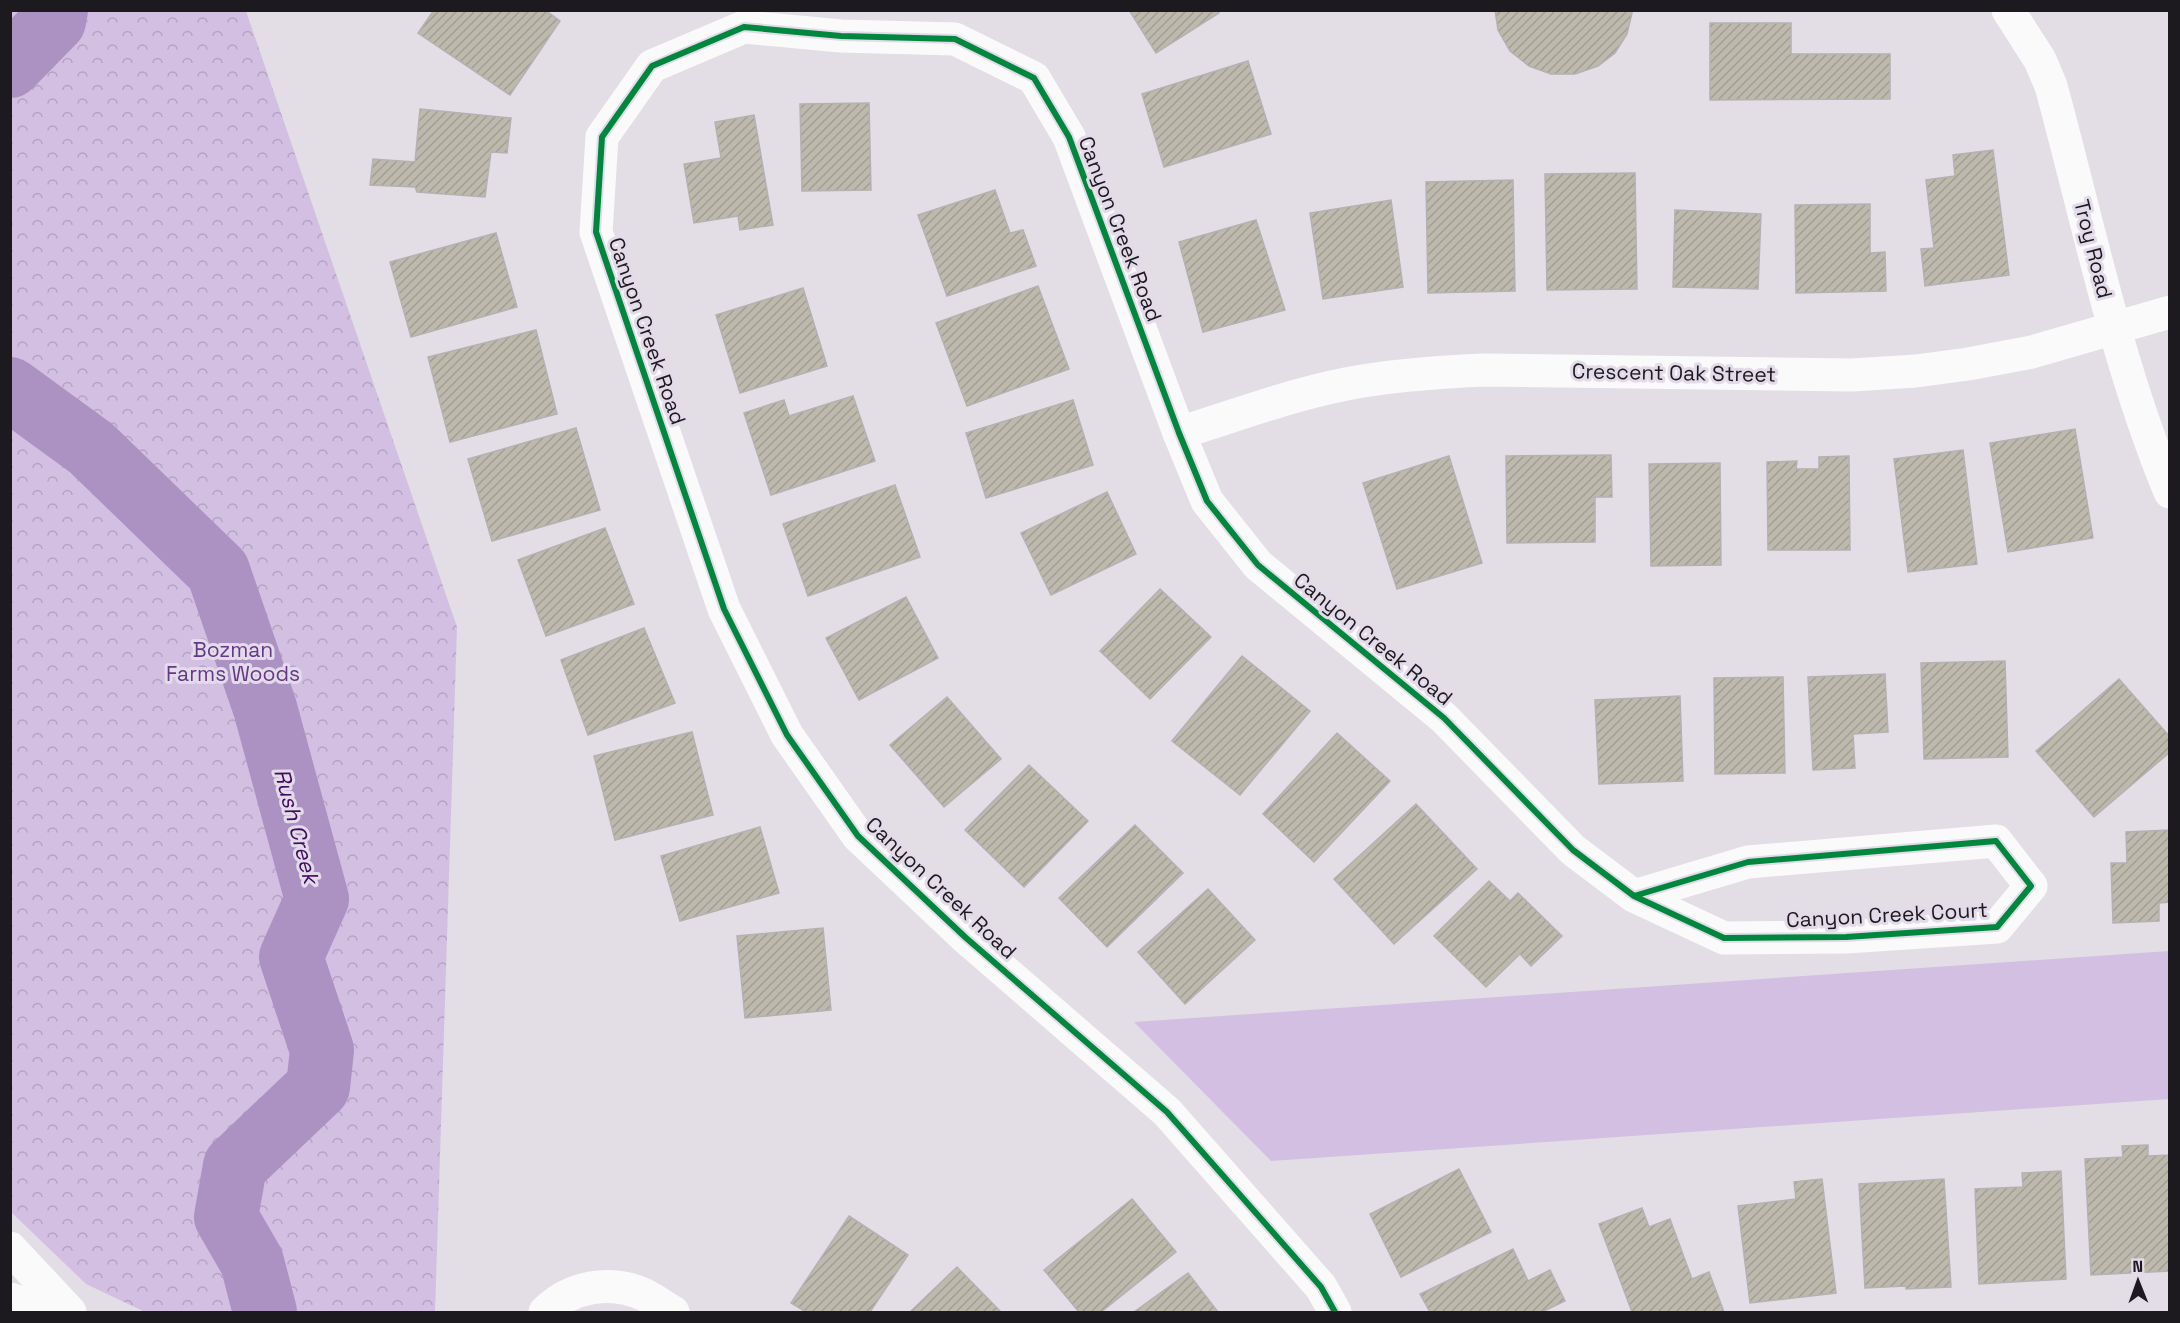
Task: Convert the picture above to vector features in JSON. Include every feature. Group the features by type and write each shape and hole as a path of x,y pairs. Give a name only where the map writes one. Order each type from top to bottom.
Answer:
{"street":[{"name":"Troy Road","path":"2007,10 2040,60 2051,86 2114,329 2152,448 2169,492"},
{"name":"Canyon Creek Road","path":"1335,1312 1321,1287 1167,1112 965,937 858,836 787,735 724,609 596,232 602,137 652,66 744,27 841,36 955,39 1034,78 1069,137 1179,433 1207,501 1258,565 1444,718 1573,850 1634,896"},
{"name":"Crescent Oak Street","path":"1179,433 1300,396 1346,384 1396,376 1484,370 1840,375 1916,371 2032,352 2169,312"},
{"name":"Canyon Creek Court","path":"1996,841 2031,886 1997,927 1846,937 1724,938 1634,896 1748,862 1996,841"},
{"path":"10,1248 70,1312"},
{"path":"545,1312 554,1303 575,1293 593,1287 619,1287 645,1295 674,1312"},
{"path":"10,1299 49,1312"}],"green space":[{"name":"Bozman Farms Woods","path":"10,11 246,11 457,627 435,1312 145,1312 86,1284 11,1212"},
{"path":"2169,951 2169,1099 1271,1161 1134,1022"}],"building":[{"path":"434,10 545,10 560,21 510,95 418,33"},
{"path":"1129,10 1218,10 1219,13 1156,53"},
{"path":"1495,10 1632,10 1632,13 1627,34 1615,53 1598,66 1575,74 1551,74 1529,66 1510,51 1498,30"},
{"path":"1710,23 1791,23 1791,54 1890,54 1890,99 1710,100"},
{"path":"1248,61 1271,134 1164,167 1142,94"},
{"path":"869,103 871,190 802,191 800,104"},
{"path":"420,109 511,118 507,153 491,152 485,197 417,192 415,187 370,185 373,159 415,162"},
{"path":"754,115 773,225 740,230 738,216 694,223 684,164 721,158 715,122"},
{"path":"1993,150 2009,275 1925,286 1921,249 1934,248 1926,180 1955,176 1953,155"},
{"path":"1635,173 1637,289 1547,290 1545,174"},
{"path":"1513,180 1515,291 1428,293 1426,182"},
{"path":"995,190 1010,233 1023,230 1036,266 947,296 918,215"},
{"path":"1391,200 1403,287 1323,299 1310,213"},
{"path":"1870,204 1870,253 1885,252 1886,291 1796,293 1795,205"},
{"path":"1675,210 1761,214 1758,289 1673,287"},
{"path":"1256,220 1285,310 1203,332 1179,242"},
{"path":"496,233 517,307 411,337 390,262"},
{"path":"1038,286 1069,369 967,406 936,323"},
{"path":"803,288 827,366 740,393 716,315"},
{"path":"536,330 557,414 450,442 428,357"},
{"path":"853,396 875,461 771,495 744,413 784,400 789,416"},
{"path":"1073,400 1093,465 986,498 966,433"},
{"path":"576,428 600,510 492,541 468,459"},
{"path":"2075,429 2093,538 2008,552 1990,443"},
{"path":"1963,450 1977,564 1908,572 1894,459"},
{"path":"1611,455 1612,497 1595,497 1595,542 1507,543 1506,456"},
{"path":"1449,456 1482,563 1397,589 1363,483"},
{"path":"1849,456 1850,550 1768,550 1767,462 1797,461 1796,469 1819,469 1819,457"},
{"path":"1720,463 1721,565 1651,566 1649,464"},
{"path":"895,485 920,557 808,596 783,524"},
{"path":"1107,492 1136,554 1051,595 1021,533"},
{"path":"605,528 634,604 546,636 518,560"},
{"path":"1160,589 1211,637 1150,699 1100,651"},
{"path":"906,597 938,658 859,700 826,638"},
{"path":"644,628 675,703 588,735 561,660"},
{"path":"1242,656 1310,711 1240,795 1172,741"},
{"path":"2005,661 2008,757 1924,759 1921,663"},
{"path":"1885,674 1888,732 1853,734 1855,768 1813,770 1808,677"},
{"path":"1783,677 1785,773 1715,774 1714,678"},
{"path":"2119,679 2170,737 2170,752 2094,817 2036,751"},
{"path":"1680,696 1683,781 1599,784 1595,700"},
{"path":"947,697 1001,759 944,807 890,745"},
{"path":"692,732 713,815 615,840 594,756"},
{"path":"1337,733 1390,781 1314,862 1263,814"},
{"path":"1029,765 1088,821 1024,887 965,830"},
{"path":"1416,804 1477,869 1394,944 1334,879"},
{"path":"1135,825 1183,873 1107,947 1059,898"},
{"path":"760,827 779,893 680,921 661,856"},
{"path":"2170,830 2170,902 2159,903 2159,921 2113,923 2111,863 2127,863 2126,832"},
{"path":"1489,881 1510,901 1518,893 1562,936 1531,966 1520,954 1486,987 1434,936"},
{"path":"1208,889 1255,940 1185,1004 1138,952"},
{"path":"823,928 831,1010 745,1018 737,936"},
{"path":"2148,1145 2148,1156 2170,1155 2170,1271 2091,1275 2085,1159 2123,1157 2122,1146"},
{"path":"1459,1169 1491,1232 1401,1277 1370,1214"},
{"path":"2061,1171 2066,1279 1979,1284 1975,1189 2023,1187 2022,1173"},
{"path":"1822,1179 1836,1293 1750,1303 1738,1206 1796,1199 1794,1182"},
{"path":"1944,1179 1951,1287 1865,1288 1859,1184"},
{"path":"1132,1199 1176,1252 1101,1312 1079,1312 1044,1270"},
{"path":"1642,1208 1649,1227 1670,1219 1692,1279 1709,1272 1724,1312 1632,1312 1599,1224"},
{"path":"849,1216 908,1255 870,1312 806,1312 791,1303"},
{"path":"1513,1249 1528,1281 1550,1270 1565,1301 1542,1312 1430,1312 1420,1294"},
{"path":"957,1267 1001,1312 910,1312"},
{"path":"1188,1273 1218,1312 1134,1312"}],"waterway":[{"name":"Rush Creek","path":"10,66 54,21 56,10"},
{"name":"Rush Creek","path":"10,389 91,448 218,571 265,708 317,899 291,957 322,1050 318,1087 235,1166 226,1217 252,1262 265,1312"}],"cycle path":[{"path":"1335,1312 1321,1287 1167,1112 965,937 858,836 787,735 724,609 596,232 602,137 652,66 744,27 841,36 955,39 1034,78 1069,137 1179,433 1207,501 1258,565 1444,718 1573,850 1634,896 1724,938 1846,937 1997,927 2031,886 1996,841 1748,862 1634,896"}]}
